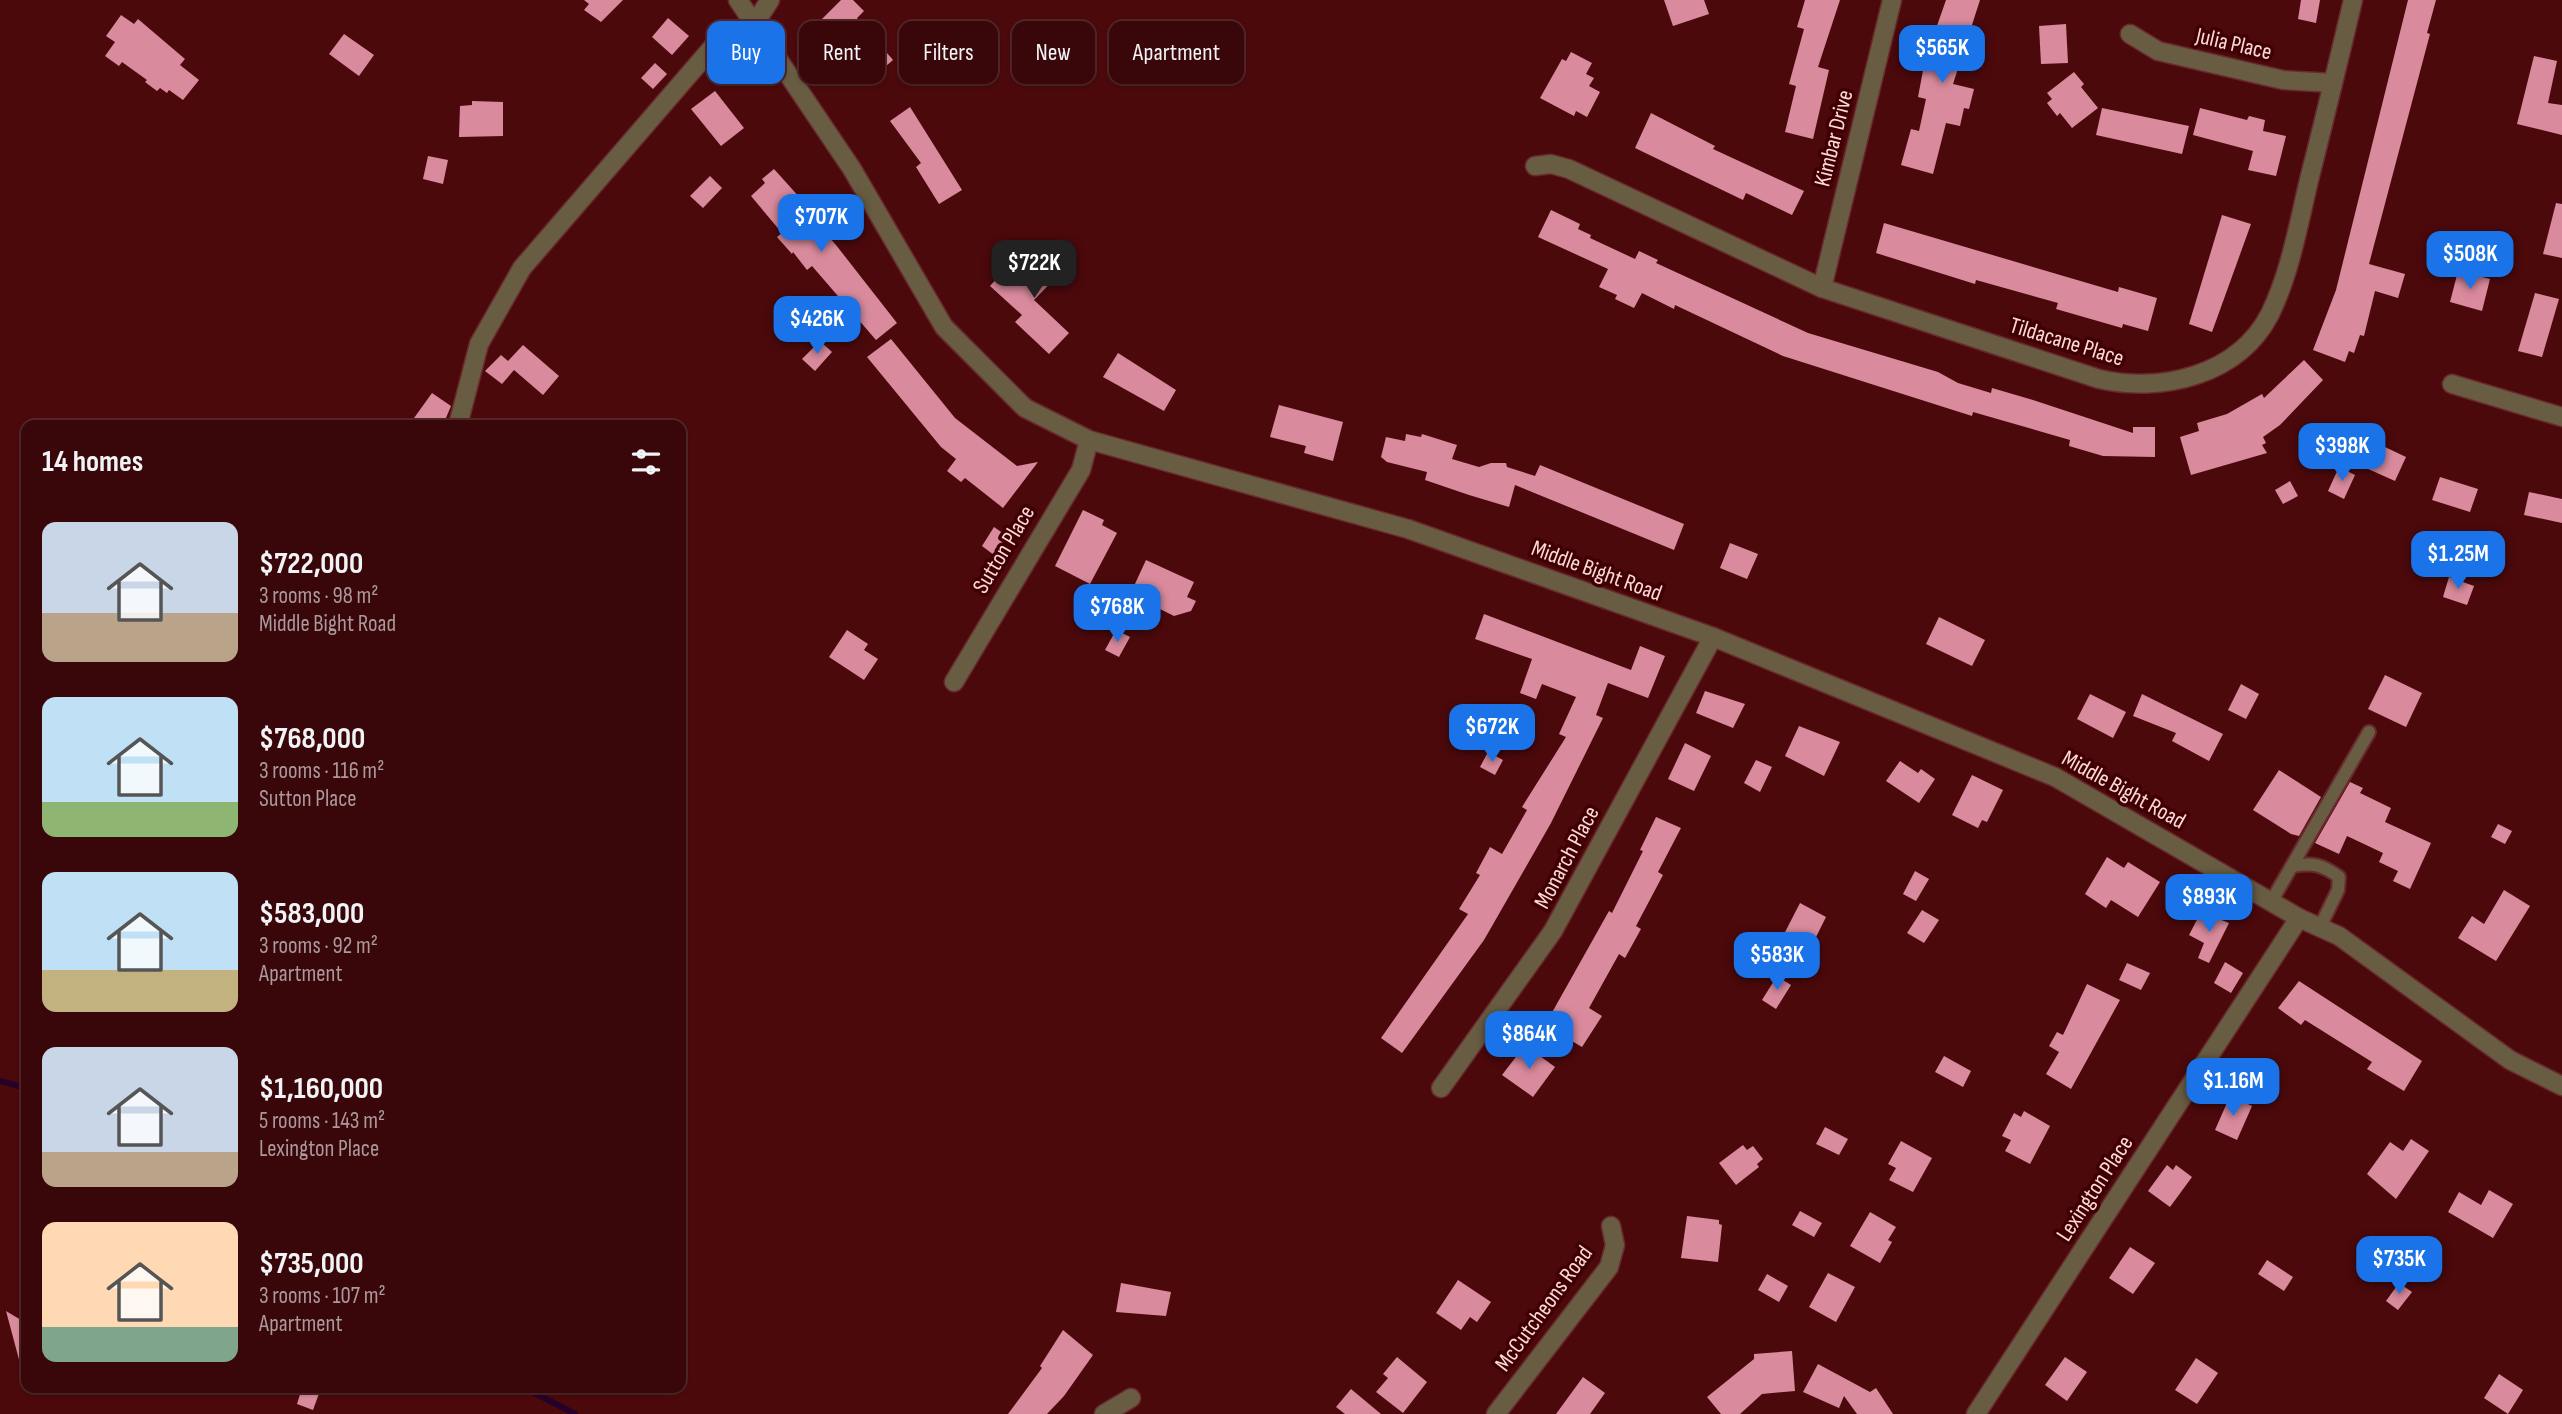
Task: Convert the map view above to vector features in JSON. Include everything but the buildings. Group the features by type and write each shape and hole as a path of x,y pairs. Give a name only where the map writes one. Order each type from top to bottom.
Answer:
{"street":[{"name":"Middle Bight Road","path":"737,0 750,21"},
{"path":"756,21 770,0"},
{"name":"Kimbar Drive","path":"1822,288 1892,0"},
{"name":"Tildacane Place","path":"1535,166 1551,164 1569,169 1822,288 2099,379 2153,386 2197,375 2235,354 2269,316 2289,260 2353,0"},
{"name":"Julia Place","path":"2130,34 2158,51 2283,79 2333,83"},
{"path":"459,420 479,344 522,268 707,54"},
{"name":"Middle Bight Road","path":"785,72 852,169 944,327 1025,408 1089,440 1408,529 1713,637 2055,777 2299,918 2339,936 2510,1060 2562,1086"},
{"path":"2452,384 2562,417"},
{"name":"Sutton Place","path":"954,682 1030,550 1081,470 1089,440"},
{"name":"Monarch Place","path":"1441,1088 1553,931 1713,637"},
{"name":"Lexington Place","path":"1976,1414 2299,918"},
{"name":"McCutcheons Road","path":"1496,1414 1609,1267 1615,1245 1611,1226"},
{"path":"1104,1414 1131,1398"}],"lane":[{"path":"2271,901 2370,732"},
{"path":"2293,866 2310,863 2328,868 2339,877 2338,890 2320,927"}],"waterway":[{"path":"0,1081 21,1087"},
{"path":"535,1393 575,1414"}]}
